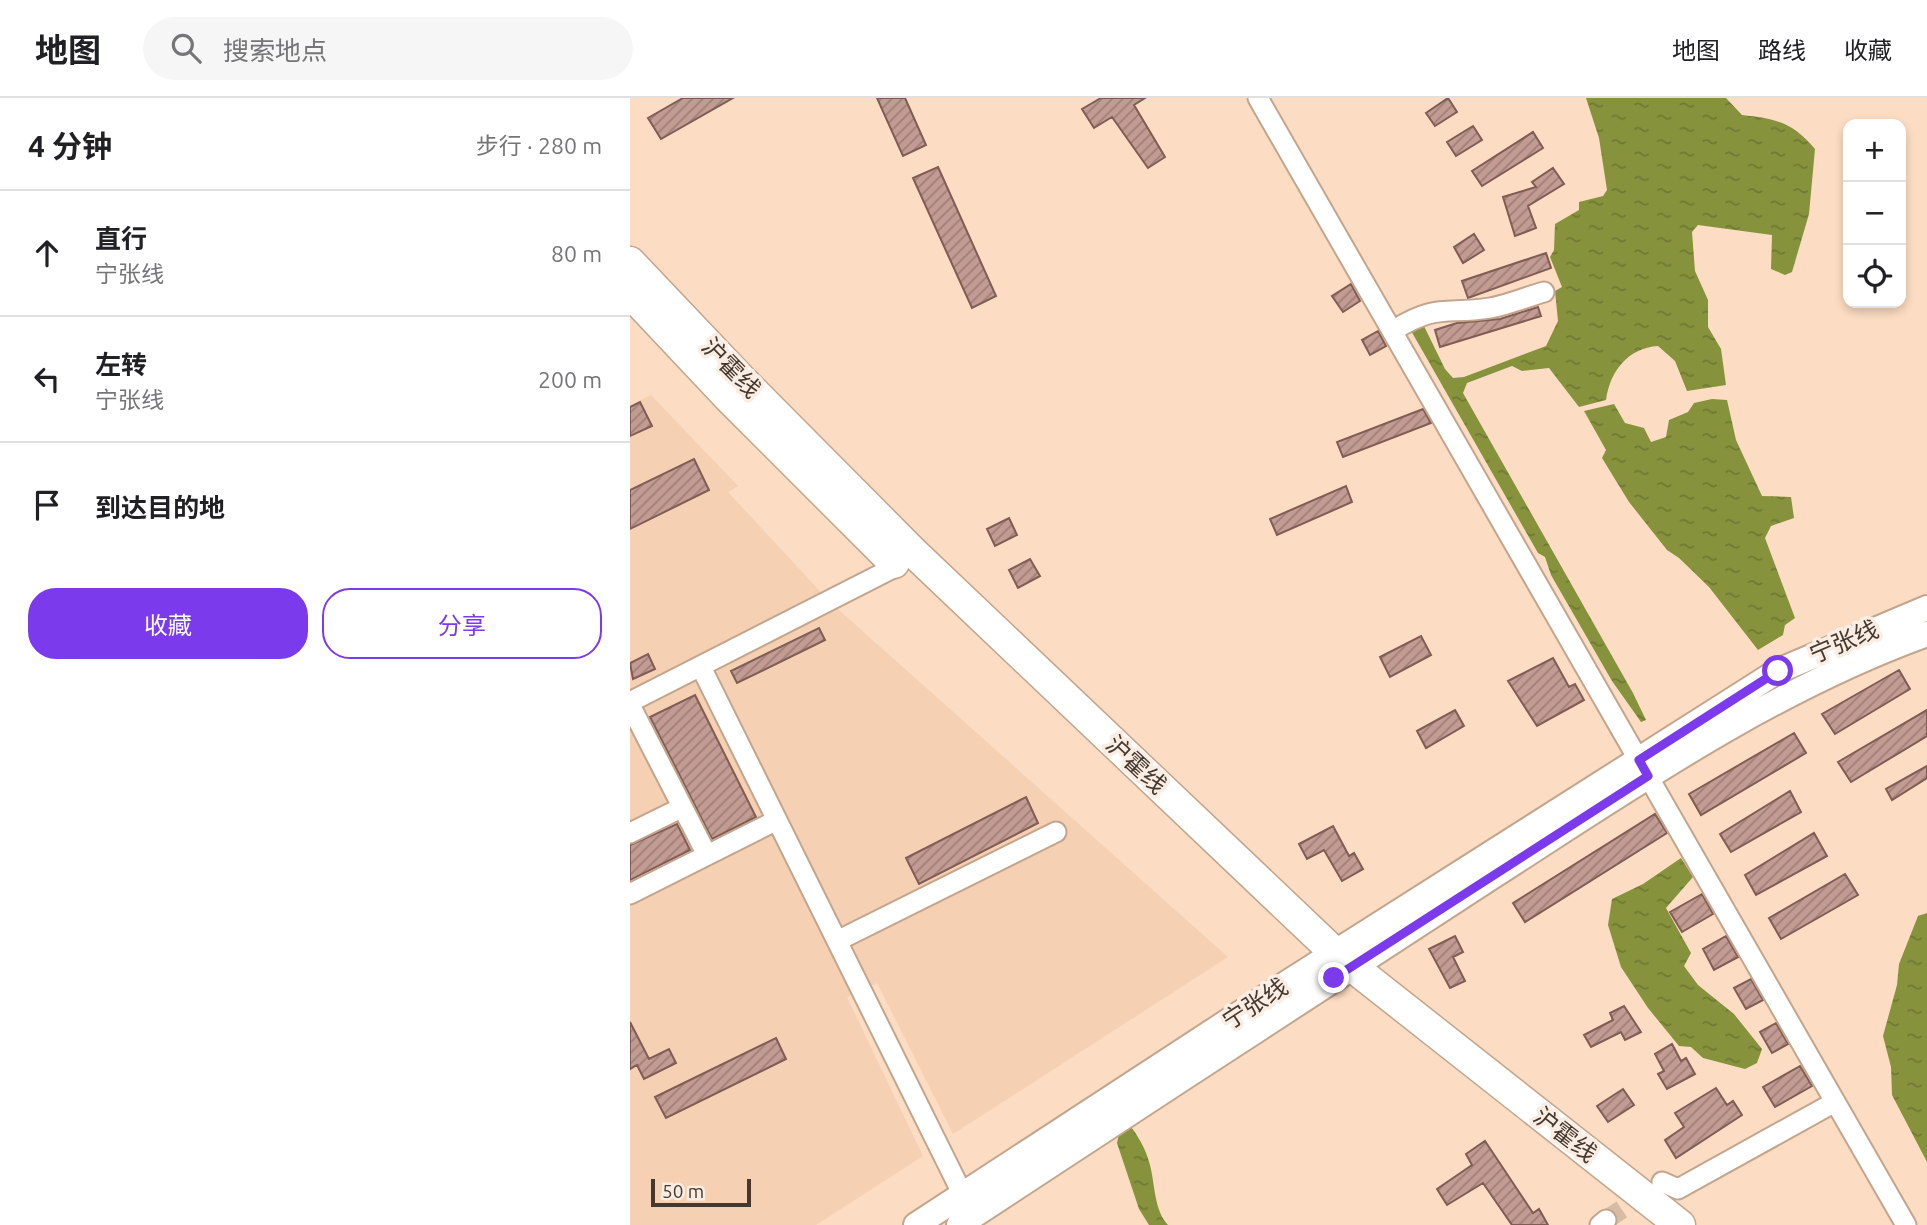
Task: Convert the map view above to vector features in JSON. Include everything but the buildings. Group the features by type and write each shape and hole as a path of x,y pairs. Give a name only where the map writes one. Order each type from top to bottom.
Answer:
{"highway":[{"name":"沪霍线","path":"630,262 905,559"},
{"name":"沪霍线","path":"630,293 728,397 905,559 1335,966 1646,1225"},
{"name":"沪霍线","path":"1335,966 1680,1225"}],"main road":[{"name":"宁张线","path":"916,1225 1335,966 1643,768 1778,671 1927,608"},
{"name":"宁张线","path":"1643,768 1883,650 1927,634"},
{"name":"宁张线","path":"959,1225 1335,966"}],"street":[{"path":"1258,98 1394,330 1906,1225"},
{"path":"1394,330 1421,314 1439,309 1490,308 1544,292"},
{"path":"706,855 630,703 905,559"},
{"path":"701,667 963,1195"},
{"path":"630,833 681,808"},
{"path":"630,894 777,820"},
{"path":"838,941 1056,832"},
{"path":"1662,1182 1678,1189 1835,1102"}],"shaded area":[{"path":"651,395 738,486 728,492 830,602 1228,957 953,1134 877,983 847,997 923,1156 816,1225 630,1225 630,405"}],"water":[{"path":"1586,98 1726,98 1742,115 1765,118 1791,127 1815,149 1809,214 1792,272 1785,275 1771,269 1772,235 1698,225 1692,232 1695,271 1708,300 1708,327 1721,349 1726,385 1687,391 1675,361 1658,346 1638,351 1622,363 1608,389 1606,400 1579,407 1549,368 1522,371 1512,366 1467,383 1463,393 1633,693 1646,720 1641,722 1612,681 1551,575 1545,557 1538,553 1410,329 1422,322 1445,369 1453,378 1464,377 1546,346 1558,321 1555,291 1562,287 1550,257 1554,250 1555,224 1579,210 1579,202 1603,196 1607,190 1599,138"},
{"path":"1712,399 1727,400 1736,440 1762,496 1791,497 1794,518 1771,526 1765,538 1795,618 1785,625 1783,635 1758,650 1709,587 1667,550 1629,502 1602,458 1606,450 1584,411 1614,404 1625,423 1644,428 1651,442 1666,437 1669,420 1688,412 1694,403"},
{"path":"1681,858 1693,877 1666,908 1691,953 1684,966 1698,985 1734,1014 1762,1049 1757,1063 1745,1069 1703,1058 1691,1047 1679,1046 1648,1008 1621,967 1608,925 1612,899 1643,884"},
{"path":"1927,913 1927,1162 1892,1095 1891,1067 1883,1036 1897,985 1899,964 1918,916"},
{"path":"1129,1124 1146,1154 1157,1204 1168,1225 1149,1225 1139,1209 1117,1143 1120,1128"}],"tunnel":[{"path":"1606,1220 1652,1189"}],"route":[{"path":"1334,978 1648,776 1639,760 1778,671"}]}
